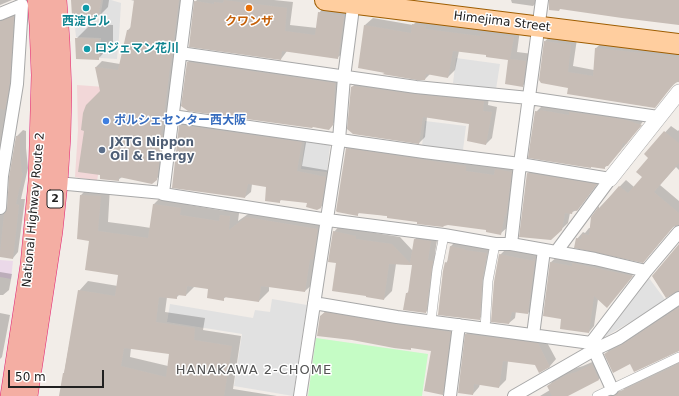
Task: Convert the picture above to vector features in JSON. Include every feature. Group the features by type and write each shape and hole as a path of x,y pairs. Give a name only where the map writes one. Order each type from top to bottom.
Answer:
{"highway":[{"name":"National Highway Route 2","path":"11,396 31,265 39,181 42,75 38,0"},
{"name":"National Highway Route 2","path":"27,396 52,231 57,183 61,92 56,0"}],"main road":[{"name":"Himejima Street","path":"325,0 354,2 679,44"}],"street":[{"path":"163,192 188,0"},
{"path":"511,244 542,0"},
{"path":"300,396 340,140 344,77 354,2"},
{"path":"0,14 22,5 17,84 1,176 0,208"},
{"path":"180,53 416,87 529,98 658,117"},
{"path":"533,335 550,251 610,179 679,92"},
{"path":"172,116 424,152 520,164 610,179"},
{"path":"57,183 163,192 163,194 328,220 444,235 495,244 511,244 646,271"},
{"path":"593,346 646,271 679,232"},
{"path":"431,321 437,270 444,235"},
{"path":"485,329 488,281 495,244"},
{"path":"514,396 593,346 619,338 679,298"},
{"path":"314,303 533,335 593,346"},
{"path":"450,396 459,325"},
{"path":"593,346 614,391"},
{"path":"597,396 614,391 679,357"}],"shaded area":[{"path":"103,0 111,0 121,3 117,59 100,58 101,38 76,37 74,18 100,19"},
{"path":"456,58 500,64 496,89 453,83"},
{"path":"77,85 119,88 97,181 75,177 78,130"},
{"path":"425,121 466,126 463,150 422,146"},
{"path":"305,140 327,143 330,146 327,172 301,169"},
{"path":"0,260 13,261 11,279 0,277"},
{"path":"649,278 666,301 598,341"},
{"path":"272,299 307,305 293,396 234,386 242,334 167,322 170,304 253,318 255,310 270,312"}],"green space":[{"path":"316,338 428,354 422,396 308,396"}],"building":[{"name":"西淀ビル","path":"71,0 101,0 98,18 72,16"},
{"path":"134,0 179,0 161,135 163,134 157,180 152,184 119,177 119,181 100,179 100,175 78,172 84,131 81,130 83,113 86,105 100,91 95,67 118,70 127,30 130,30"},
{"path":"224,0 287,8 285,31 315,35 318,12 344,16 338,59 282,51 281,60 189,47 194,1 214,4 214,2 223,3"},
{"path":"549,0 679,0 679,25 560,9 559,11 549,10"},
{"path":"14,16 10,83 5,110 0,109 0,21"},
{"path":"412,24 426,26 425,29 480,36 481,33 514,37 510,59 526,61 523,87 505,84 508,60 486,57 486,55 453,51 448,78 426,74 425,80 417,80 358,68 364,25 411,33"},
{"name":"ロジェマン花川","path":"75,38 99,39 99,60 76,59"},
{"path":"544,41 571,45 568,72 593,76 595,48 679,57 679,82 676,82 672,86 655,108 567,94 568,88 541,83 539,80"},
{"path":"187,62 335,83 333,125 329,130 188,111 181,106"},
{"path":"354,86 484,101 483,111 492,112 486,145 467,141 469,124 423,117 419,144 353,134 347,129 351,87"},
{"path":"540,110 569,115 569,112 623,119 642,125 626,144 623,143 621,150 608,166 605,166 605,169 591,168 528,158 535,111 540,112"},
{"path":"179,125 302,142 297,171 326,177 321,208 317,210 306,207 307,203 280,200 280,203 265,201 266,187 248,184 245,198 172,188"},
{"path":"664,131 679,143 679,163 654,192 679,213 679,225 673,227 643,263 574,248 576,238 581,239 582,234 589,235 591,217 599,206 599,209 619,186 628,193 642,177 636,172 648,158 644,154"},
{"path":"16,136 20,136 20,154 23,173 16,204 19,205 13,259 0,257 0,253 4,214 7,208 9,177"},
{"path":"346,148 466,166 466,171 494,175 495,169 512,172 506,217 505,214 501,235 486,232 486,230 448,225 443,227 417,224 417,222 387,218 387,216 358,213 358,216 337,212"},
{"path":"527,173 597,184 577,211 573,210 572,214 565,213 562,230 551,240 519,237"},
{"path":"80,195 101,196 98,231 148,238 153,204 181,208 180,215 219,221 220,215 230,216 229,230 246,217 318,229 313,260 310,259 305,292 261,286 259,302 224,297 224,301 207,298 208,289 187,286 186,296 177,295 177,299 159,297 156,322 195,328 194,340 232,346 224,396 59,396 78,290 115,296 118,275 85,270 89,241 77,239","holes":["124,348 169,354 166,377 121,366"]},
{"path":"333,231 356,236 356,239 392,244 410,263 414,239 431,241 428,260 433,261 426,313 403,310 406,293 408,293 412,265 389,264 384,300 332,291 336,263 328,262"},
{"path":"679,244 679,291 666,298 652,276"},
{"path":"450,246 487,253 482,281 480,320 438,315 443,271 445,262 447,263"},
{"path":"499,254 534,261 533,259 535,259 528,314 512,312 509,324 491,322 494,282"},
{"path":"550,262 572,266 572,263 633,276 607,308 594,296 589,333 560,329 561,319 543,316"},
{"path":"679,307 679,351 634,372 630,364 613,373 604,354 623,344"},
{"path":"325,312 451,332 443,395 424,391 431,351 411,348 411,350 394,348 352,340 317,336 320,316"},
{"path":"465,334 538,343 550,367 539,373 535,365 503,361 499,388 474,384 473,395 458,393"},
{"path":"592,364 599,380 568,396 552,396 547,386 566,375"},
{"path":"679,364 679,396 614,396 619,392"}],"place":[{"name":"西淀ビル","path":"86,8"},
{"name":"クワンザ","path":"249,8"},
{"name":"ロジェマン花川","path":"87,49"},
{"name":"ポルシェセンター西大阪","path":"106,121"},
{"name":"JXTG Nippon Oil & Energy","path":"102,150"}],"district":[{"name":"HANAKAWA 2-CHOME","path":"254,371"}]}
